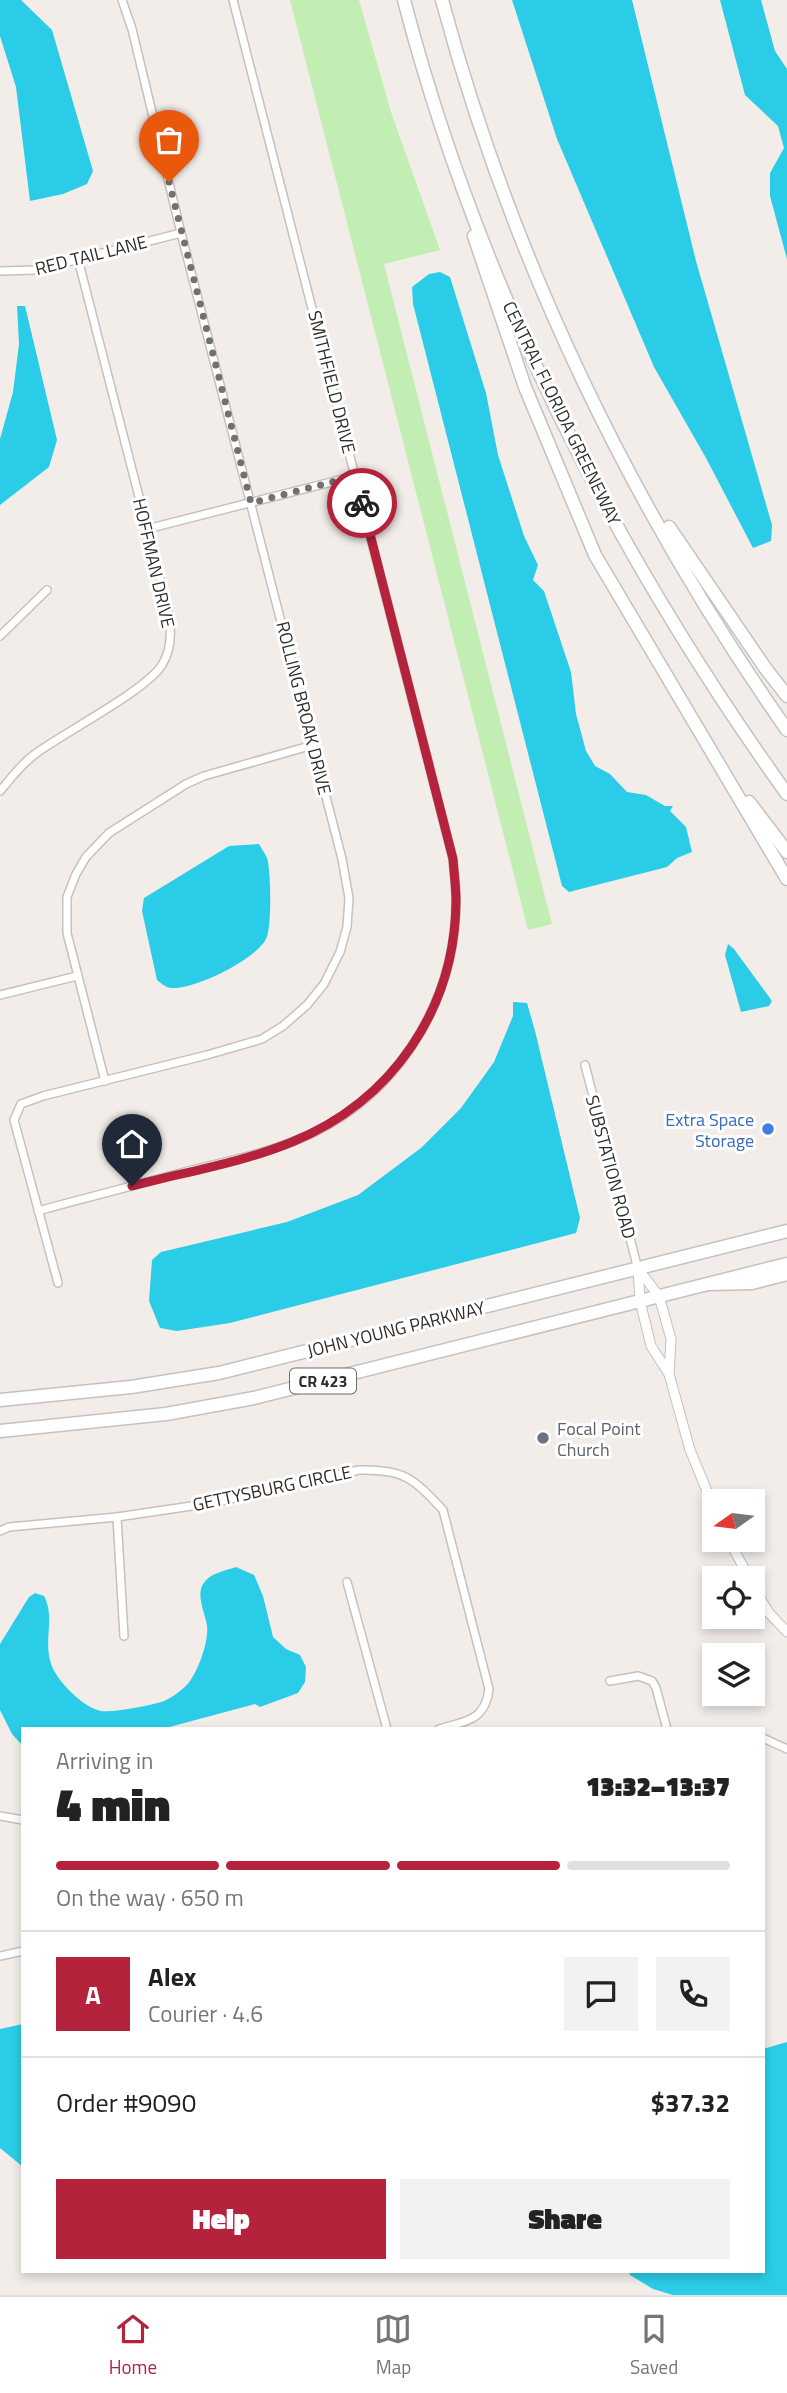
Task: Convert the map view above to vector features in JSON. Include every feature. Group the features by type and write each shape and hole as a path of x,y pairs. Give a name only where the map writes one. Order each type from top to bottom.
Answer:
{"highway":[{"name":"CENTRAL FLORIDA GREENEWAY","path":"404,0 436,108 468,202 545,385 636,562 688,648 787,794"},
{"name":"CENTRAL FLORIDA GREENEWAY","path":"442,0 471,97 499,177 539,281 578,369 675,554 787,730"},
{"path":"436,108 480,258 525,387 595,555 787,879"},
{"path":"578,369 676,540 765,669 787,696"},
{"path":"717,761 787,852"},
{"name":"JOHN YOUNG PARKWAY","path":"0,1400 131,1387 219,1373 787,1231"},
{"name":"JOHN YOUNG PARKWAY","path":"0,1431 166,1414 254,1398 787,1264"},
{"path":"708,1284 752,1283 787,1274"}],"street":[{"name":"ROLLING BROAK DRIVE","path":"38,1211 14,1121 21,1104 262,1038 283,1026 307,1005 324,984 340,952 347,927 349,898 342,859 181,233 132,29 122,0"},
{"name":"SMITHFIELD DRIVE","path":"38,1211 250,1156 291,1143 328,1125 367,1098 397,1067 423,1029 441,993 453,933 456,902 453,859 233,0"},
{"name":"RED TAIL LANE","path":"0,271 36,270 181,233"},
{"name":"HOFFMAN DRIVE","path":"0,791 35,753 135,690 161,667 170,645 171,623 78,260"},
{"path":"147,529 355,476"},
{"path":"0,636 47,590"},
{"path":"105,1081 67,933 67,897 86,857 109,833 186,784 204,776 313,745"},
{"path":"0,995 77,976"},
{"name":"SUBSTATION ROAD","path":"585,1065 638,1269"},
{"path":"38,1211 58,1283"},
{"path":"638,1269 659,1296 671,1339 668,1374"},
{"path":"638,1269 640,1301 651,1346 668,1374 690,1450 706,1489"},
{"name":"GETTYSBURG CIRCLE","path":"0,1531 9,1527 117,1517 212,1503 359,1470 382,1469 404,1474 443,1510 489,1689 487,1705 473,1719 446,1727"},
{"path":"117,1517 124,1636"},
{"path":"347,1582 386,1727"},
{"path":"765,1606 787,1632"},
{"path":"610,1681 638,1676 652,1681 666,1727"},
{"path":"765,1739 787,1748"},
{"path":"0,1816 21,1820"},
{"path":"0,1956 21,1951"}],"green space":[{"path":"290,0 359,0 391,112 440,250 384,264 552,924 528,930"}],"water":[{"path":"0,0 21,0 52,30 93,171 87,184 63,194 30,201 16,87 0,36"},
{"path":"512,0 632,0 696,261 772,525 771,541 753,548 654,367 557,139"},
{"path":"720,0 761,0 775,51 787,69 787,259 770,196 770,173 784,148 778,126 745,95"},
{"path":"440,272 450,277 486,393 498,455 524,536 538,565 533,580 544,591 571,672 576,714 586,751 595,766 610,774 627,792 646,795 665,806 673,806 670,811 686,827 692,852 677,858 667,867 569,892 562,886 413,304 412,287 429,274"},
{"path":"17,306 25,306 57,440 49,467 0,505 0,439 13,392 19,344"},
{"path":"259,844 267,858 269,874 270,912 266,939 250,956 208,979 181,987 171,988 164,985 157,980 142,911 144,898 229,846"},
{"path":"728,944 772,1001 769,1006 741,1012 725,955"},
{"path":"513,1002 527,1003 535,1031 580,1218 576,1233 230,1323 177,1331 160,1328 149,1301 152,1260 161,1252 287,1222 358,1195 421,1148 461,1108 494,1062 513,1016"},
{"path":"236,1567 254,1575 263,1596 273,1637 286,1649 300,1655 306,1667 305,1682 298,1693 260,1707 255,1704 169,1727 21,1727 21,1744 12,1734 0,1710 0,1644 29,1597 35,1593 44,1596 48,1605 51,1664 64,1685 95,1709 123,1710 171,1698 190,1681 200,1662 206,1639 207,1625 201,1589 209,1577"},
{"path":"21,2024 21,2165 0,2148 0,2029"},
{"path":"787,2042 787,2295 673,2295 653,2289 629,2273 765,2273 765,2048"}],"way so far":[{"path":"169,182 251,503 355,476 362,503"}],"place":[{"name":"Extra Space Storage","path":"768,1129"},
{"name":"Focal Point Church","path":"543,1438"}],"route":[{"path":"132,1186 250,1156 291,1143 328,1125 367,1098 397,1067 423,1029 441,993 452,944 456,902 453,859 362,503"}]}
